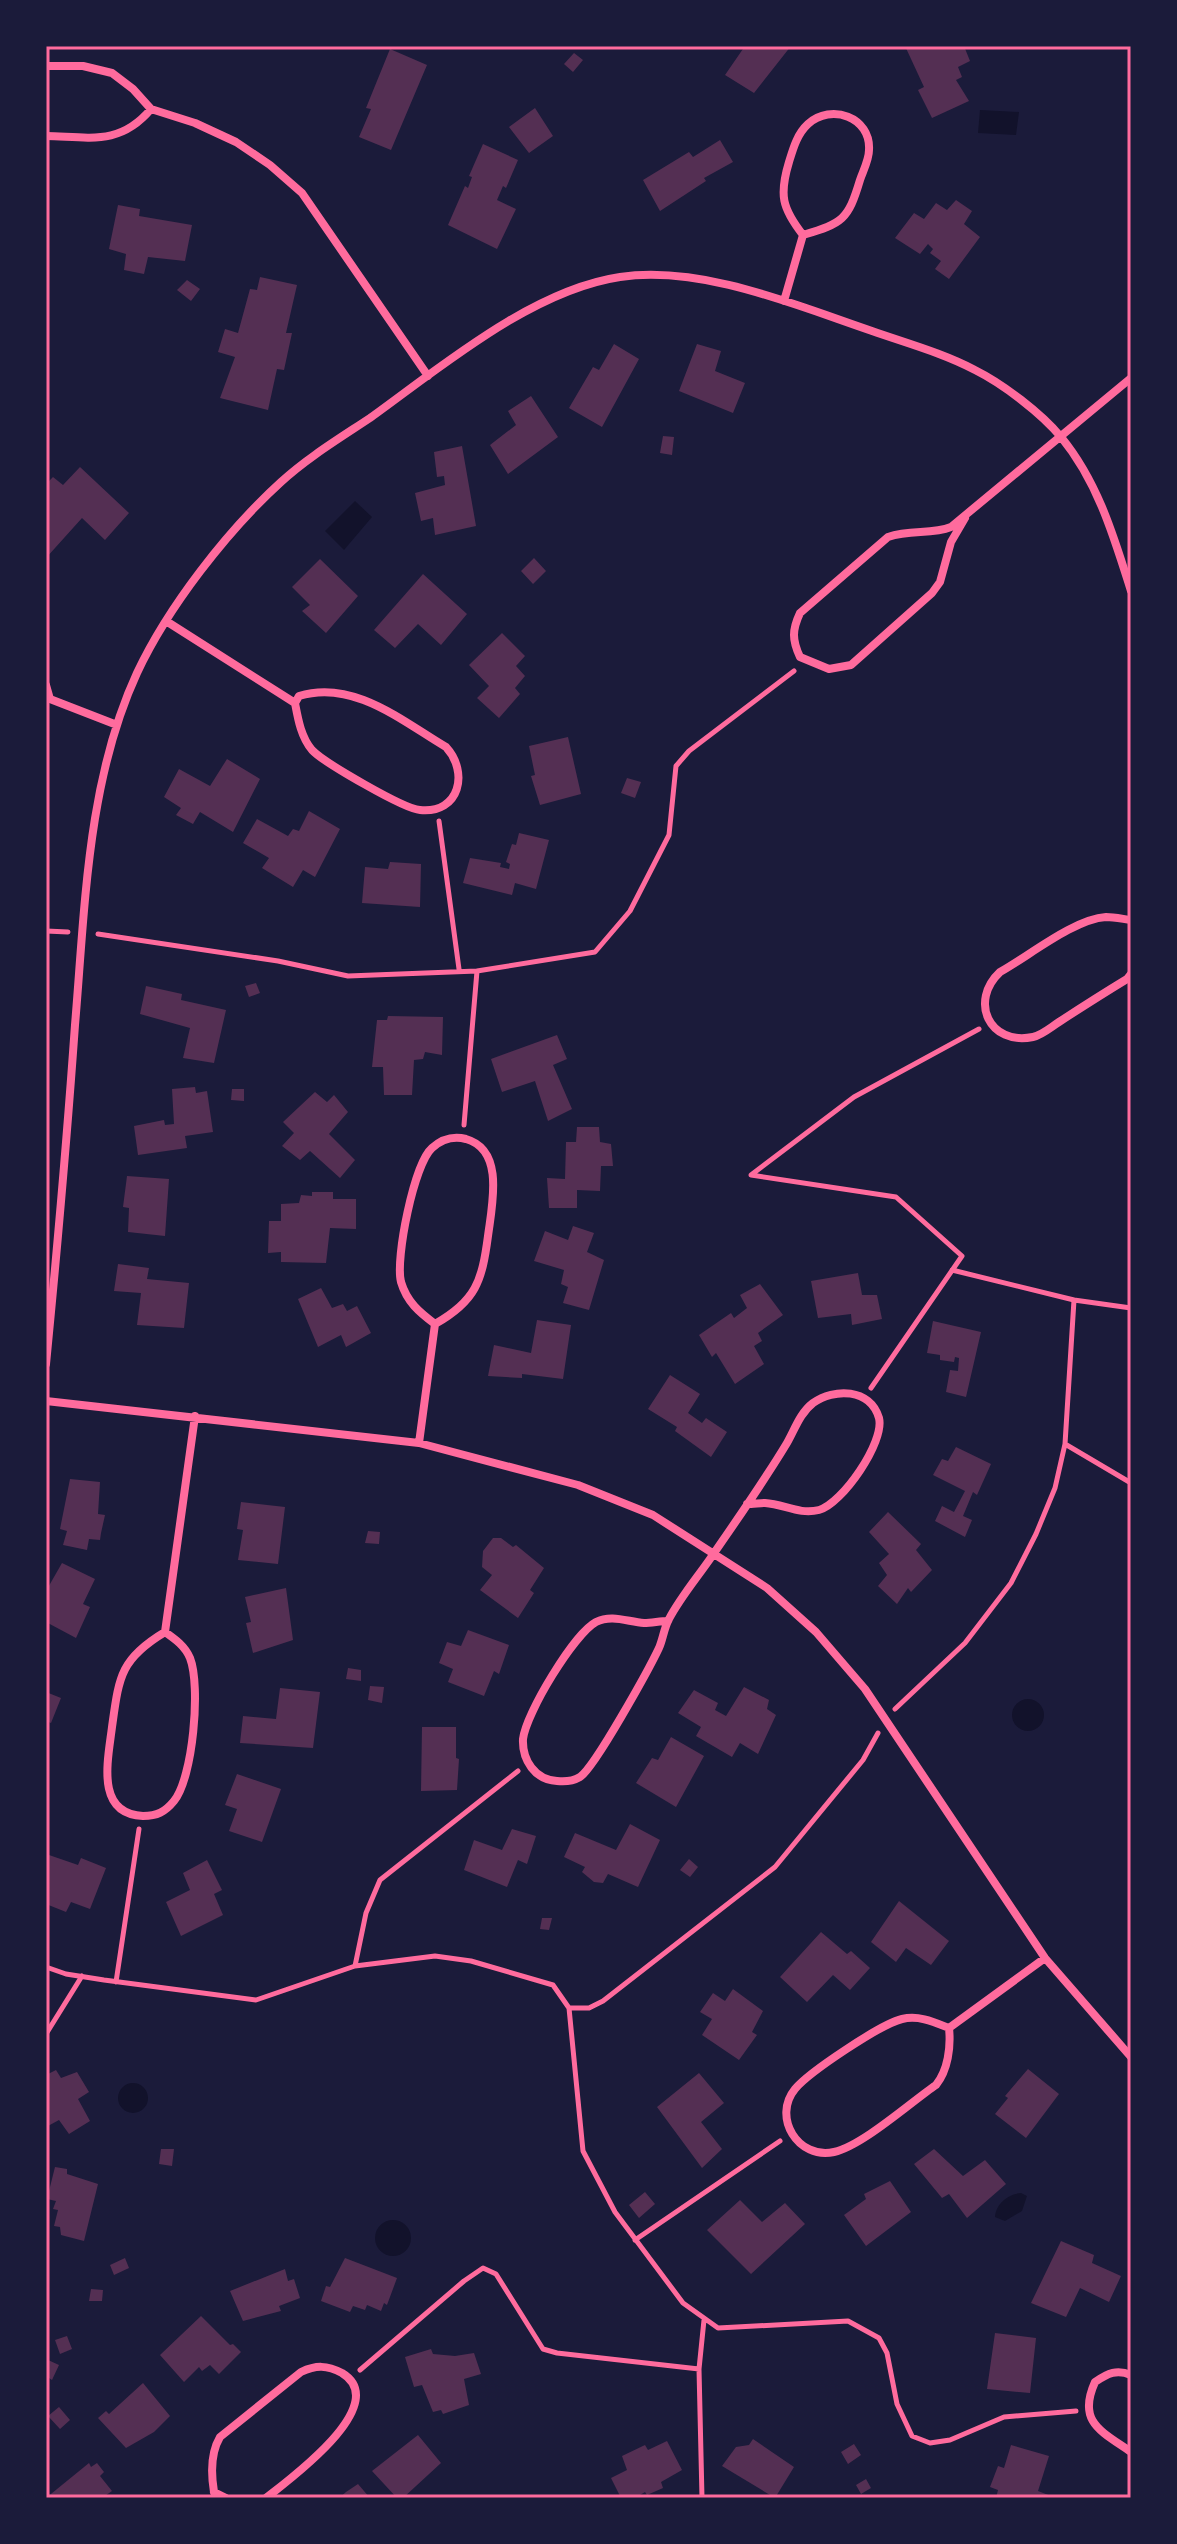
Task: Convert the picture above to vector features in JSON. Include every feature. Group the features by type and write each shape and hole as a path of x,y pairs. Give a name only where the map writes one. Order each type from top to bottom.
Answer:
{"street":[{"path":"46,66 83,66 112,73 133,89 151,109 195,123 236,142 302,193 428,376"},
{"path":"46,136 104,137 121,133 137,125 151,109"},
{"path":"784,301 803,235 782,200 783,182 795,143 807,125 821,116 834,113 848,116 859,123 867,136 869,151 852,205 842,220 803,235"},
{"path":"46,1364 83,932 103,774 117,725 138,672 166,621 220,547 284,478 511,320 553,297 622,277 694,277 784,301 969,367 1009,392 1061,437 1106,511 1131,591"},
{"path":"965,518 951,542 940,582 932,593 851,665 829,669 800,657 793,637 800,613 888,537 902,532 944,530 965,518 1131,378"},
{"path":"166,621 295,703 303,735 319,756 406,806 419,810 438,808 450,802 459,788 457,763 446,747 355,696 333,691 311,692 299,696 295,703"},
{"path":"46,685 48,700 117,725"},
{"path":"1131,920 1095,919 1000,972 991,980 984,995 984,1008 990,1022 1003,1034 1015,1038 1036,1037 1131,974"},
{"path":"419,1443 435,1324 465,1304 484,1265 492,1172 488,1155 477,1143 463,1138 444,1140 431,1149 422,1161 405,1230 400,1278 406,1296 415,1309 435,1324"},
{"path":"668,1621 644,1623 610,1619 598,1621 587,1628 546,1685 523,1737 529,1764 538,1776 548,1780 570,1781 583,1775 600,1752 645,1675 660,1646 668,1621 747,1504 800,1417 811,1405 831,1393 839,1392 863,1399 873,1408 880,1420 877,1436 864,1464 832,1503 822,1509 799,1512 767,1503 747,1504"},
{"path":"46,1401 419,1443 578,1485 653,1515 767,1588 816,1632 865,1689 1045,1958 1131,2057"},
{"path":"165,1632 179,1641 190,1658 195,1684 191,1739 181,1793 156,1816 141,1816 124,1812 109,1793 106,1776 115,1706 120,1675 137,1652 165,1632 195,1416"},
{"path":"949,2028 1045,1958"},
{"path":"900,2019 929,2020 949,2028 949,2048 942,2077 936,2085 861,2139 834,2152 818,2152 794,2139 788,2127 786,2110 794,2090 850,2048 900,2019"},
{"path":"226,2498 211,2495 212,2465 220,2437 301,2372 313,2366 325,2366 350,2379 357,2402 346,2424 266,2498"},
{"path":"1131,2375 1121,2371 1107,2374 1095,2382 1090,2394 1089,2411 1090,2420 1097,2428 1131,2452"}],"path":[{"path":"46,931 83,932 278,961 348,976 477,971 595,952 630,911 669,835 676,766 689,751 807,661"},
{"path":"438,808 459,970"},
{"path":"463,1138 477,971"},
{"path":"863,1399 962,1256 896,1197 751,1175 854,1097 990,1022"},
{"path":"952,1270 1074,1300 1131,1308"},
{"path":"569,2008 589,2008 603,2001 775,1867 863,1760 886,1719 901,1701 927,1681 965,1643 1011,1583 1055,1488 1065,1444 1074,1300"},
{"path":"1065,1444 1131,1483"},
{"path":"355,1966 366,1913 380,1880 529,1764"},
{"path":"116,1982 141,1816"},
{"path":"46,1967 116,1982 256,2000 355,1966 435,1956 471,1961 553,1985 569,2008 583,2151 615,2212 635,2240 683,2303 704,2320 718,2328 848,2321 864,2329 879,2338 887,2353 897,2404 912,2436 930,2443 950,2440 1004,2417 1089,2411"},
{"path":"46,2034 82,1976"},
{"path":"635,2240 791,2134"},
{"path":"350,2379 483,2268 496,2274 543,2349 699,2369"},
{"path":"702,2498 699,2369 704,2320"}],"shaded area":[{"path":"980,110 1019,112 1016,135 978,133"},
{"path":"355,501 372,517 344,550 325,531"},
{"path":"1028,1699 1039,1704 1044,1715 1039,1726 1028,1731 1017,1726 1012,1715 1017,1704"},
{"path":"133,2083 144,2087 148,2098 144,2109 133,2113 122,2109 118,2098 122,2087"},
{"path":"1021,2193 1027,2196 1022,2211 1005,2221 995,2217 1004,2200"},
{"path":"393,2220 406,2225 411,2238 406,2251 393,2256 380,2251 375,2238 380,2225"}],"building":[{"path":"745,46 791,46 754,93 725,75"},
{"path":"905,46 964,46 970,61 958,67 962,77 956,80 969,101 932,118 918,90 924,87"},
{"path":"390,49 427,65 391,150 359,137 371,109 366,108"},
{"path":"574,53 583,60 573,72 564,64"},
{"path":"535,108 553,136 529,153 509,127"},
{"path":"720,140 733,162 704,178 706,181 660,211 643,180 689,152 693,157"},
{"path":"483,144 518,160 497,200 516,209 497,249 448,225 465,186 468,188 472,177 469,176"},
{"path":"956,200 972,211 964,224 980,237 949,279 935,269 941,261 930,253 933,249 928,244 920,254 895,238 914,213 924,219 936,203 947,210"},
{"path":"118,205 140,209 139,216 192,225 185,261 148,257 144,274 124,270 126,254 109,249"},
{"path":"260,277 297,285 286,333 292,333 284,370 277,369 268,410 220,398 235,357 218,352 225,329 238,333 250,289 257,290"},
{"path":"187,280 200,289 191,301 177,290"},
{"path":"614,344 639,359 602,427 569,408 593,367 599,370"},
{"path":"697,344 721,351 715,371 745,383 733,413 679,391"},
{"path":"531,396 558,437 508,474 490,445 516,425 508,411"},
{"path":"663,436 674,437 672,455 660,453"},
{"path":"462,446 476,526 435,535 433,518 421,521 415,493 445,485 444,476 437,477 434,452"},
{"path":"80,467 129,513 105,540 82,518 46,558 46,484 53,477 63,485"},
{"path":"534,558 546,571 533,584 521,571"},
{"path":"320,559 358,596 326,633 302,611 310,605 292,587"},
{"path":"423,574 467,614 441,645 418,624 395,648 374,630"},
{"path":"502,633 525,656 516,666 525,676 515,688 520,694 499,718 477,698 489,686 469,665"},
{"path":"568,737 581,794 540,805 531,776 535,775 529,746"},
{"path":"227,759 260,779 233,832 200,812 193,824 176,815 181,808 164,797 179,769 210,786"},
{"path":"627,778 641,782 635,798 621,793"},
{"path":"309,811 340,829 315,877 303,870 293,887 262,868 269,858 243,843 257,819 288,836 293,829 299,831"},
{"path":"519,833 549,840 536,889 515,883 512,895 463,883 470,858 501,863 500,867 509,869 510,864 506,862"},
{"path":"390,862 421,864 420,907 362,903 365,867 388,869"},
{"path":"256,983 260,993 249,997 245,986"},
{"path":"146,986 182,994 181,1000 226,1010 214,1063 183,1058 190,1028 140,1014"},
{"path":"388,1016 443,1017 442,1055 425,1052 423,1059 414,1060 412,1095 384,1095 383,1067 372,1067 377,1020 387,1020"},
{"path":"557,1035 567,1059 553,1065 572,1109 548,1121 535,1081 502,1092 491,1059"},
{"path":"195,1087 196,1093 207,1091 213,1132 185,1136 187,1148 138,1155 134,1126 164,1120 165,1125 174,1124 172,1089"},
{"path":"232,1089 244,1089 244,1101 231,1100"},
{"path":"315,1092 327,1102 334,1095 348,1112 329,1134 355,1160 340,1178 310,1151 300,1160 282,1146 294,1133 283,1122"},
{"path":"577,1127 599,1127 600,1142 611,1144 613,1166 601,1166 600,1191 577,1190 577,1208 549,1208 547,1178 565,1179 566,1142 576,1142"},
{"path":"127,1176 169,1179 165,1236 128,1232 129,1208 123,1207"},
{"path":"312,1192 333,1192 333,1199 356,1199 356,1229 330,1228 326,1263 281,1262 281,1252 268,1253 269,1221 281,1221 281,1204 299,1203 301,1195 312,1196"},
{"path":"573,1226 594,1233 587,1252 604,1260 589,1310 563,1303 568,1287 561,1284 564,1270 534,1261 545,1231 568,1240"},
{"path":"118,1264 149,1268 147,1279 189,1283 184,1328 137,1325 141,1293 114,1291"},
{"path":"858,1273 862,1295 877,1295 882,1319 852,1325 851,1314 818,1318 811,1281"},
{"path":"760,1284 783,1315 758,1333 762,1341 754,1346 764,1364 735,1384 716,1353 712,1357 699,1335 731,1313 734,1318 747,1308 740,1295"},
{"path":"321,1288 332,1308 343,1304 347,1311 357,1306 371,1333 346,1347 341,1335 318,1347 298,1299"},
{"path":"537,1320 571,1325 563,1379 522,1374 522,1378 488,1376 494,1345 531,1353"},
{"path":"933,1321 981,1332 966,1397 946,1392 950,1370 958,1371 959,1358 955,1357 954,1362 940,1360 940,1355 927,1353"},
{"path":"670,1375 700,1394 688,1413 702,1423 706,1418 727,1432 711,1457 675,1431 677,1427 648,1409"},
{"path":"956,1447 991,1464 977,1495 973,1492 963,1516 972,1520 965,1537 935,1521 942,1506 954,1512 965,1491 933,1475 942,1459 948,1461"},
{"path":"70,1479 100,1482 98,1514 105,1515 100,1540 89,1539 87,1550 63,1545 67,1531 60,1529"},
{"path":"241,1502 285,1507 278,1564 238,1560 243,1530 237,1529"},
{"path":"888,1512 921,1544 916,1550 932,1570 911,1592 908,1588 897,1604 878,1586 887,1575 879,1563 889,1554 869,1532"},
{"path":"368,1531 380,1532 379,1544 365,1543"},
{"path":"493,1538 501,1538 513,1547 516,1545 544,1568 530,1590 534,1593 518,1618 480,1590 492,1575 482,1567 483,1551"},
{"path":"62,1563 95,1579 83,1604 90,1607 76,1638 46,1622 46,1591"},
{"path":"286,1588 293,1640 253,1653 246,1623 251,1622 245,1597"},
{"path":"468,1630 509,1645 499,1674 494,1671 484,1696 448,1682 453,1669 439,1663 447,1642 461,1646"},
{"path":"348,1668 361,1670 361,1681 346,1679"},
{"path":"370,1686 384,1687 382,1703 368,1700"},
{"path":"744,1687 769,1700 767,1709 776,1715 758,1754 740,1743 732,1757 696,1736 701,1727 678,1713 694,1690 718,1703 715,1710 726,1716"},
{"path":"280,1688 320,1692 313,1748 240,1743 243,1716 276,1719"},
{"path":"46,1692 61,1698 51,1723 46,1721"},
{"path":"422,1727 456,1727 456,1758 459,1759 457,1790 421,1791"},
{"path":"671,1737 704,1756 676,1807 636,1783 652,1758 658,1760"},
{"path":"237,1774 281,1789 262,1842 229,1831 237,1809 225,1805"},
{"path":"630,1824 660,1840 638,1887 608,1874 603,1883 594,1882 582,1872 585,1867 564,1857 575,1833 616,1850"},
{"path":"512,1829 536,1836 527,1864 518,1860 507,1887 464,1870 474,1840 502,1850"},
{"path":"49,1855 78,1865 81,1858 106,1868 90,1909 71,1902 66,1912 46,1904 46,1862"},
{"path":"689,1859 698,1867 690,1877 680,1870"},
{"path":"207,1860 222,1890 214,1894 223,1915 181,1936 166,1902 190,1890 183,1873"},
{"path":"899,1901 949,1941 931,1965 906,1948 896,1962 871,1942"},
{"path":"542,1918 552,1918 549,1930 540,1929"},
{"path":"821,1932 847,1954 851,1951 870,1968 850,1990 833,1975 807,2002 780,1977"},
{"path":"733,1989 763,2011 752,2032 757,2035 739,2060 702,2035 712,2019 700,2012 713,1993 725,2001"},
{"path":"1028,2069 1059,2094 1026,2138 995,2114 1008,2098 1005,2096"},
{"path":"56,2070 61,2078 77,2072 89,2092 78,2099 90,2121 69,2134 59,2120 48,2126 46,2123 46,2075"},
{"path":"699,2073 724,2103 701,2122 722,2149 702,2168 657,2107"},
{"path":"161,2149 174,2149 172,2166 159,2164"},
{"path":"934,2149 963,2176 985,2160 1006,2184 967,2218 949,2194 942,2198 914,2164"},
{"path":"55,2167 67,2169 67,2174 98,2184 84,2241 61,2235 60,2227 54,2226 58,2210 53,2209 56,2201 47,2199"},
{"path":"890,2181 911,2212 866,2246 844,2215 866,2199 864,2194"},
{"path":"645,2192 655,2204 639,2218 629,2205"},
{"path":"740,2200 762,2222 785,2203 805,2224 751,2274 707,2230"},
{"path":"1061,2241 1094,2255 1092,2263 1121,2276 1109,2302 1080,2288 1066,2317 1031,2303"},
{"path":"125,2258 129,2268 114,2275 110,2265"},
{"path":"345,2258 397,2278 387,2305 384,2303 381,2311 367,2305 365,2310 353,2306 350,2312 321,2301 326,2286 330,2287"},
{"path":"285,2269 288,2281 294,2279 300,2298 279,2306 281,2311 243,2321 230,2291"},
{"path":"91,2289 103,2290 102,2301 89,2301"},
{"path":"201,2316 241,2352 219,2374 210,2365 202,2371 199,2367 184,2382 160,2355"},
{"path":"995,2333 1036,2338 1030,2393 987,2389"},
{"path":"67,2336 72,2349 60,2354 55,2340"},
{"path":"431,2349 433,2354 455,2356 474,2353 481,2374 464,2379 469,2405 443,2414 441,2410 433,2412 422,2385 414,2387 405,2357"},
{"path":"48,2360 59,2365 52,2380 46,2376"},
{"path":"143,2383 170,2416 154,2432 126,2448 98,2418 106,2411 109,2414"},
{"path":"59,2407 70,2420 60,2429 48,2416"},
{"path":"418,2435 441,2463 403,2498 397,2498 372,2471"},
{"path":"753,2439 794,2467 775,2498 722,2466 736,2447 749,2445"},
{"path":"667,2441 682,2470 661,2482 663,2488 635,2498 621,2498 611,2478 627,2470 622,2456 645,2445 648,2450"},
{"path":"854,2444 861,2455 848,2464 841,2452"},
{"path":"1011,2445 1049,2456 1038,2491 1056,2498 996,2498 998,2490 990,2487 998,2466 1004,2468"},
{"path":"89,2463 91,2467 97,2463 104,2472 100,2476 112,2491 102,2498 46,2498"},
{"path":"866,2479 871,2488 861,2494 856,2485"},
{"path":"358,2484 370,2498 339,2498 346,2492"}]}
